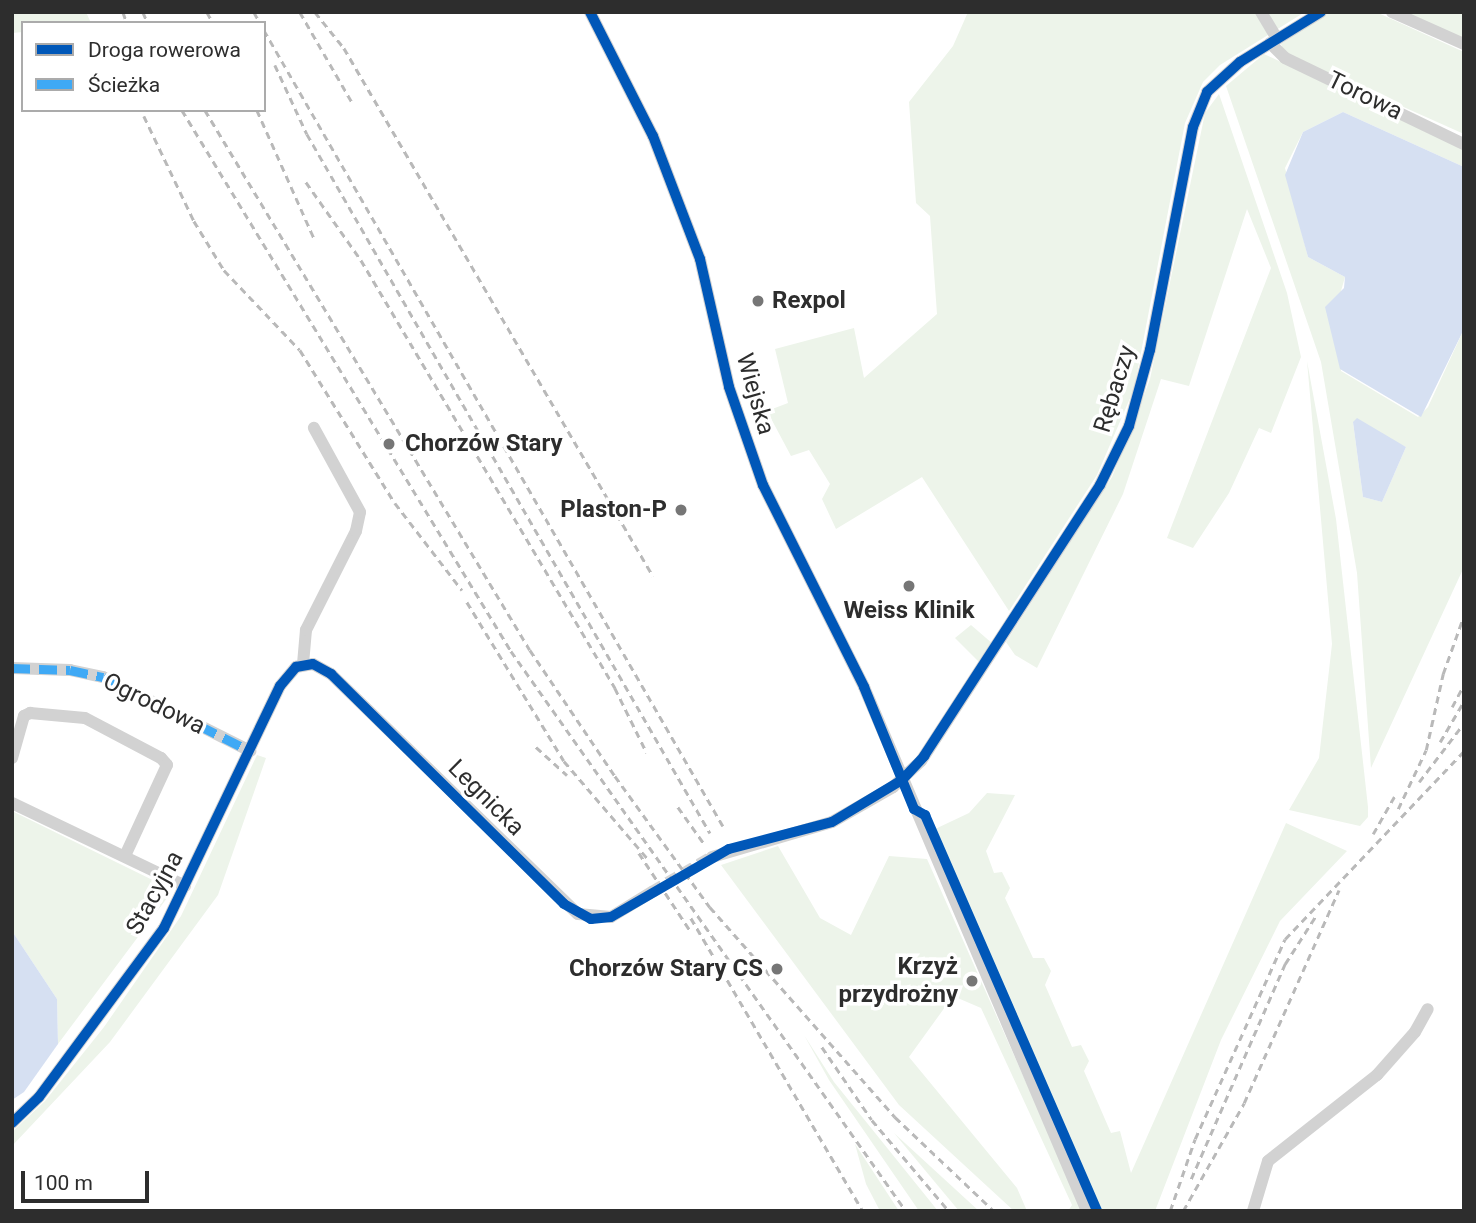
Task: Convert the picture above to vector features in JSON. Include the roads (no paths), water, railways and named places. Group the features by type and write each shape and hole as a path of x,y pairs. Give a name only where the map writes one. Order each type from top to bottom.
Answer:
{"street":[{"name":"Wiejska","path":"590,12 653,136 700,259 729,387 763,485 864,687 902,780"},
{"path":"1261,12 1274,41"},
{"name":"Rębaczy","path":"902,780 921,761 1117,453 1150,351 1199,109 1219,77 1321,12"},
{"path":"1392,12 1464,44"},
{"name":"Torowa","path":"1274,41 1285,58 1464,144"},
{"path":"303,664 303,638 356,531 360,512 314,428"},
{"name":"Stacyjna","path":"12,1123 39,1097 164,928 284,678 303,664"},
{"name":"Legnicka","path":"303,664 317,665 331,674 578,914 592,919 611,917 652,892"},
{"name":"Ogrodowa","path":"12,668 70,670 103,677 250,751"},
{"path":"12,758 24,716 30,713 85,718 161,758 167,765 125,856"},
{"path":"712,857 832,822 902,780 1087,1211"},
{"path":"12,803 185,886"},
{"path":"1253,1211 1268,1161 1377,1075 1415,1032 1428,1009"}],"water":[{"path":"1343,112 1464,167 1464,329 1421,417 1340,369 1325,307 1344,288 1345,277 1308,257 1285,175 1303,132"},
{"path":"1357,418 1406,447 1382,502 1363,497 1353,422"},
{"path":"12,931 57,999 58,1044 24,1092 12,1100"}],"tunnel":[{"path":"652,892 712,857"}],"railway":[{"path":"123,12 126,21"},
{"path":"143,12 147,21"},
{"path":"207,12 212,21"},
{"path":"254,12 259,21"},
{"path":"300,12 352,102"},
{"path":"315,12 344,48 653,576"},
{"path":"266,33 723,826"},
{"path":"275,65 307,134 710,833"},
{"path":"183,112 511,651 906,1211"},
{"path":"206,112 530,650 615,776 710,907 895,1117 994,1211"},
{"path":"258,112 314,238"},
{"path":"144,116 194,221 224,270 300,350 395,503 462,590"},
{"path":"306,182 361,260 615,688 647,753"},
{"path":"467,602 564,761 648,859"},
{"path":"1398,809 1426,750 1443,674 1464,615"},
{"path":"1452,707 1464,684"},
{"path":"1440,742 1464,701"},
{"path":"1419,782 1464,723"},
{"path":"536,747 567,775"},
{"path":"1170,1211 1195,1139 1285,939 1464,751"},
{"path":"1373,834 1394,797"},
{"path":"678,807 705,845"},
{"path":"639,853 691,932"},
{"path":"1183,1211 1244,1103 1339,890"},
{"path":"1191,1179 1285,964 1315,917"},
{"path":"691,918 863,1211"},
{"path":"822,1047 872,1120 949,1211"}],"place":[{"name":"Rexpol","path":"758,301"},
{"name":"Chorzów Stary","path":"389,444"},
{"name":"Plaston-P","path":"681,510"},
{"name":"Weiss Klinik","path":"909,586"},
{"name":"Chorzów Stary CS","path":"777,969"},
{"name":"Krzyż przydrożny","path":"972,981"}]}
